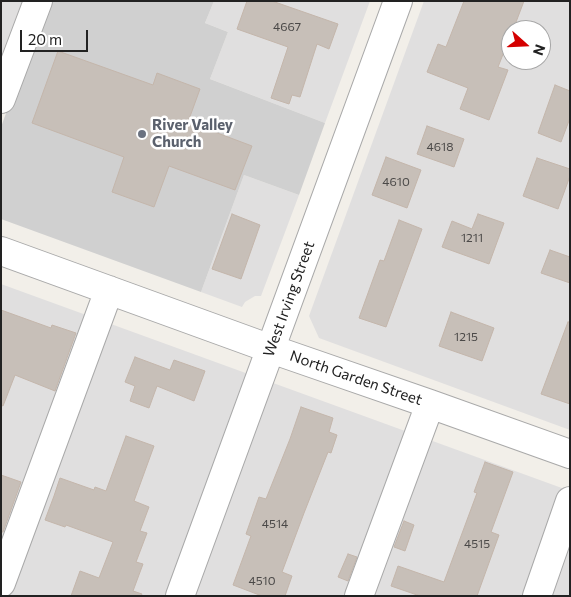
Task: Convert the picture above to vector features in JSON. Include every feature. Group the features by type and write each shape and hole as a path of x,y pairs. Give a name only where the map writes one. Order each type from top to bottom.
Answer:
{"street":[{"path":"1,100 38,1"},
{"name":"West Irving Street","path":"180,596 398,1"},
{"name":"North Garden Street","path":"1,251 271,349 570,454"},
{"path":"1,583 109,290"},
{"path":"359,596 430,404"},
{"path":"537,596 570,501"}],"shaded area":[{"path":"1,1 30,1 1,79"},
{"path":"47,1 214,1 205,23 228,32 210,79 325,123 299,195 244,175 201,292 1,219 1,127"},
{"path":"214,1 370,1 325,123 210,79 228,32 205,23"},
{"path":"424,1 570,1 570,430 319,338 309,316"},
{"path":"244,175 299,195 261,296 255,296 245,302 242,307 201,292"},
{"path":"1,284 570,491 570,596 1,596"}],"building":[{"path":"247,1 272,1 338,24 329,49 317,44 300,97 292,95 289,104 271,98 288,47 237,29"},
{"path":"464,1 524,1 517,20 501,20 501,59 498,67 501,70 508,70 489,120 460,109 468,88 427,72 438,44 446,47"},
{"name":"River Valley Church","path":"58,51 153,85 157,73 200,89 188,122 252,146 235,190 169,166 154,207 112,192 124,157 32,123"},
{"path":"555,85 570,91 570,118 561,142 538,133"},
{"path":"427,126 464,139 454,167 417,154"},
{"path":"386,157 421,170 407,208 372,195"},
{"path":"537,158 570,169 570,176 558,209 523,196"},
{"path":"232,214 260,225 241,279 212,269"},
{"path":"478,214 504,223 489,264 442,247 452,221 472,229"},
{"path":"399,220 422,229 386,327 359,318 380,260 384,261"},
{"path":"550,250 570,257 570,283 541,273"},
{"path":"1,310 51,328 52,325 76,333 55,391 15,375 3,406 1,405"},
{"path":"451,312 494,328 482,361 439,346"},
{"path":"568,322 570,322 570,404 541,394"},
{"path":"135,357 170,370 174,360 205,371 194,401 157,386 149,408 130,401 135,386 125,382"},
{"path":"301,407 333,418 329,432 337,435 331,453 328,452 282,572 292,576 285,596 262,596 233,585 251,536 246,534 259,497 266,499"},
{"path":"126,436 154,446 134,501 149,507 140,531 147,533 136,562 143,564 133,591 142,594 141,596 71,596 80,571 99,578 113,542 66,525 65,527 45,520 60,478 94,490 95,487 106,491"},
{"path":"485,462 513,472 491,532 499,535 477,596 420,596 391,586 398,566 444,582 477,493 474,492"},
{"path":"1,475 21,482 3,532 1,532"},
{"path":"404,521 414,525 405,551 394,547"},
{"path":"348,554 357,557 348,581 338,577"}],"place":[{"name":"River Valley Church","path":"142,134"}]}
